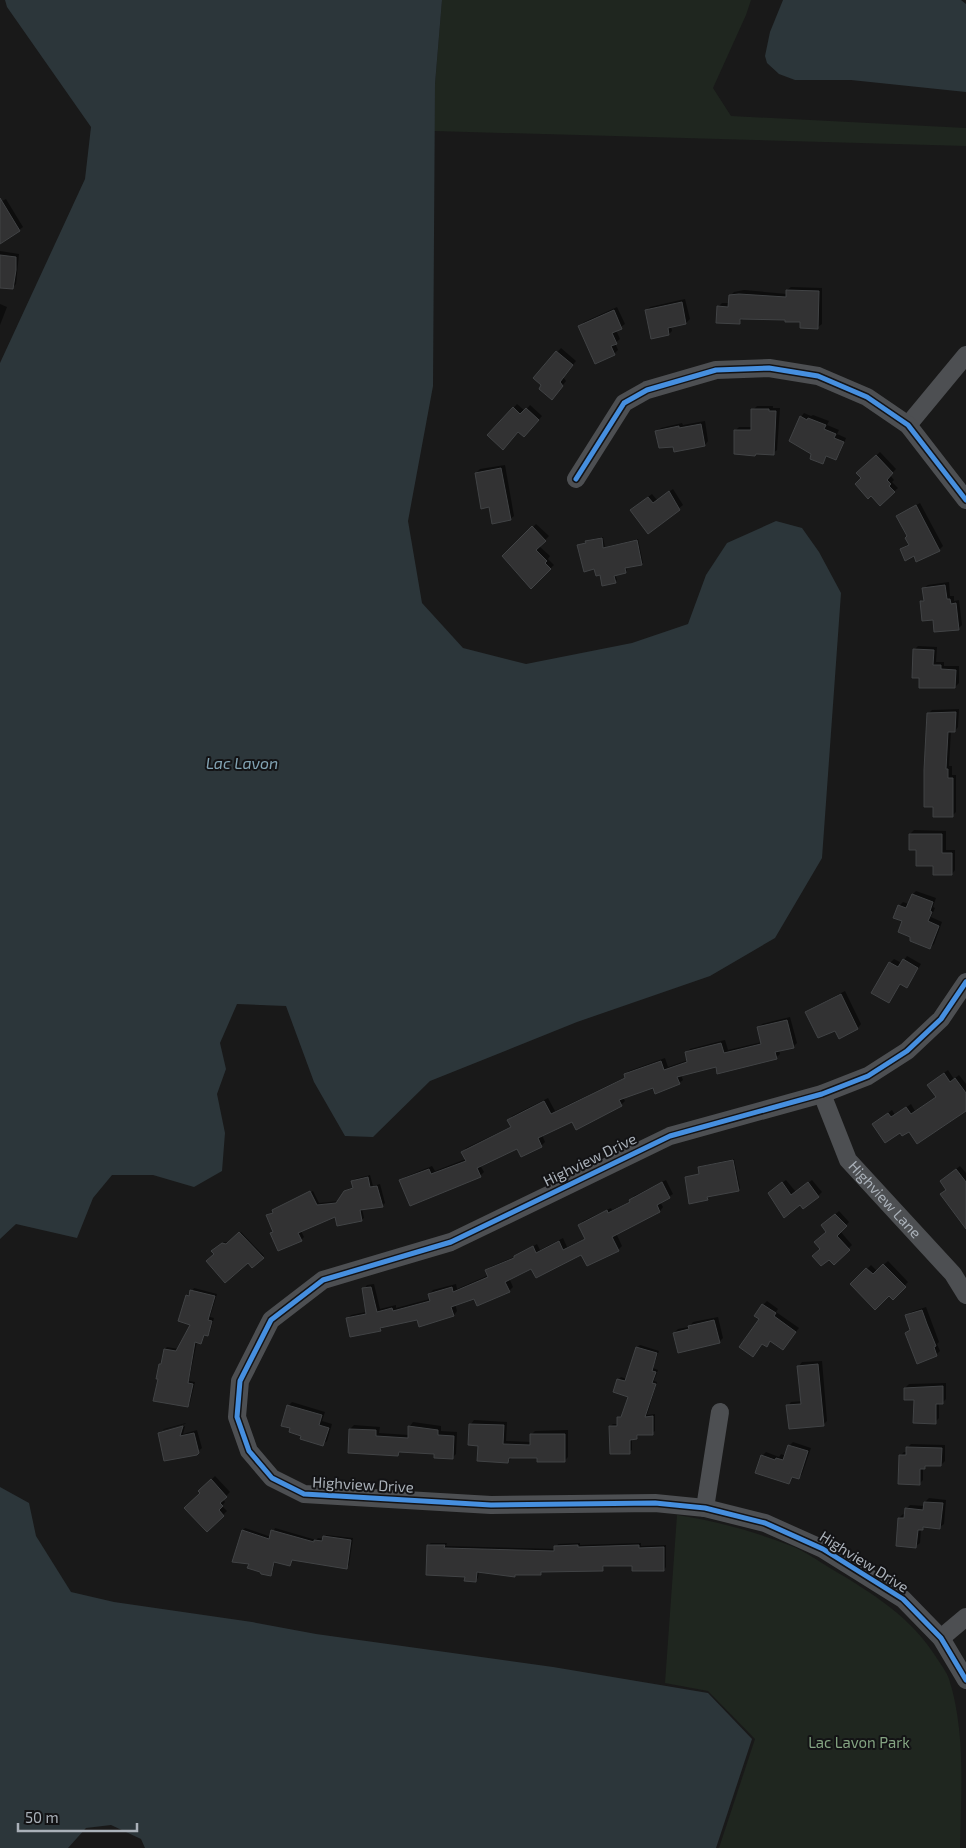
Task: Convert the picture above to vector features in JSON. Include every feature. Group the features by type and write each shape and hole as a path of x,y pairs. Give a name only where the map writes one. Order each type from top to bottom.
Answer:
{"street":[{"path":"908,425 966,355"},
{"path":"576,479 624,403 647,390 716,370 769,368 818,376 868,397 908,425 966,500"},
{"name":"Highview Drive","path":"966,982 941,1019 907,1051 868,1076 822,1094 670,1136 451,1242 323,1280 271,1320 240,1381 237,1417 249,1451 272,1478 304,1494 491,1505 655,1503 705,1508 765,1523 823,1549 903,1599 941,1638 966,1680"},
{"name":"Highview Lane","path":"822,1094 848,1160 952,1274 966,1294"},
{"path":"705,1508 720,1412"},
{"path":"941,1638 966,1617"}],"green space":[{"path":"442,0 751,0 713,88 731,116 966,128 966,146 434,131 435,84"},
{"name":"Lac Lavon Park","path":"677,1515 707,1520 736,1528 799,1549 846,1577 890,1607 928,1645 949,1679 958,1720 961,1763 960,1848 719,1848 755,1739 708,1691 665,1683"}],"water":[{"name":"Lac Lavon","path":"5,0 442,0 435,84 433,386 408,521 422,603 463,648 526,664 632,643 688,624 706,575 727,543 776,521 802,528 819,552 841,593 822,858 775,938 710,976 577,1022 430,1081 373,1137 345,1136 314,1082 286,1006 237,1004 220,1043 226,1069 217,1094 225,1133 222,1171 194,1187 153,1175 112,1175 93,1198 77,1238 16,1224 0,1239 0,363 85,179 91,127 7,7"},
{"path":"783,0 961,0 966,4 966,92 851,80 795,80 779,74 767,63 765,56 770,32"},
{"path":"0,1487 29,1503 36,1536 71,1592 114,1602 252,1622 316,1634 553,1667 708,1693 752,1739 716,1848 145,1848 141,1839 111,1825 86,1828 68,1848 0,1848"}],"building":[{"path":"0,198 20,231 0,244"},
{"path":"0,255 16,257 13,289 0,288"},
{"path":"786,290 819,291 818,329 800,328 800,322 785,322 785,320 740,319 740,324 716,323 717,306 728,307 729,295 786,297"},
{"path":"682,302 686,324 668,328 669,335 651,339 645,310"},
{"path":"614,310 622,329 612,333 617,344 611,346 615,355 595,364 578,326"},
{"path":"556,351 573,365 560,382 563,386 552,400 539,389 541,385 533,378"},
{"path":"513,407 520,414 526,408 539,420 524,437 518,432 503,450 487,435"},
{"path":"751,409 776,411 774,455 734,454 734,430 751,430"},
{"path":"800,416 826,425 824,429 836,434 834,438 844,442 836,460 826,456 823,464 810,459 811,454 789,441"},
{"path":"701,424 705,446 674,452 673,447 659,448 655,431"},
{"path":"876,455 893,473 887,480 891,484 889,486 895,492 880,506 871,496 868,499 855,484 861,478 856,473"},
{"path":"501,468 511,520 492,524 489,507 481,509 475,473"},
{"path":"669,491 680,510 648,534 630,510 648,497 653,503"},
{"path":"916,505 940,551 916,562 914,556 905,561 900,549 909,545 905,538 907,536 896,516"},
{"path":"532,526 546,541 536,550 547,561 545,563 551,569 531,589 502,556"},
{"path":"602,538 603,548 637,540 642,565 625,568 626,573 614,576 616,583 602,586 600,575 596,576 594,569 584,572 577,545 586,543 585,541"},
{"path":"945,585 947,599 950,599 951,604 956,603 959,630 934,632 933,620 922,621 920,601 924,601 922,588"},
{"path":"913,649 934,650 933,665 941,665 941,669 956,670 955,688 919,688 919,678 912,678"},
{"path":"956,712 955,732 948,732 946,769 948,769 948,778 953,778 953,817 933,817 933,807 924,807 927,713"},
{"path":"909,834 942,834 942,853 952,853 952,875 933,875 933,866 916,866 916,850 909,850"},
{"path":"912,894 933,902 930,911 932,912 928,921 939,926 930,949 910,941 910,937 898,932 902,921 893,918 898,905 906,908"},
{"path":"903,959 918,968 907,988 900,984 889,1003 871,993 889,962 898,967"},
{"path":"841,994 858,1029 839,1039 835,1031 818,1038 805,1012"},
{"path":"787,1020 794,1048 775,1052 777,1059 717,1074 716,1067 677,1077 680,1084 655,1094 653,1088 619,1100 622,1106 576,1130 572,1122 538,1138 542,1147 521,1157 517,1149 477,1168 481,1177 410,1206 399,1180 429,1169 431,1174 466,1161 461,1152 511,1127 507,1120 544,1101 551,1114 625,1078 624,1074 661,1061 664,1070 687,1062 685,1052 721,1043 724,1053 761,1044 757,1027"},
{"path":"944,1073 950,1082 955,1078 966,1093 966,1111 917,1144 909,1132 902,1136 900,1133 885,1143 872,1124 888,1113 891,1117 906,1107 911,1114 936,1097 927,1085"},
{"path":"733,1160 739,1191 707,1197 708,1200 689,1204 685,1177 699,1174 698,1167"},
{"path":"956,1169 966,1182 966,1229 940,1194 946,1190 940,1181"},
{"path":"368,1177 370,1187 377,1186 383,1207 360,1210 362,1221 337,1226 335,1217 298,1233 302,1241 278,1251 270,1233 273,1232 266,1215 273,1213 272,1210 310,1191 317,1205 336,1203 344,1191 353,1188 351,1181"},
{"path":"662,1182 670,1198 657,1205 660,1212 612,1237 619,1251 587,1266 581,1255 536,1278 531,1269 505,1282 510,1292 477,1306 474,1299 451,1307 454,1316 419,1327 417,1320 380,1328 381,1331 350,1337 346,1318 366,1314 362,1288 371,1287 377,1312 392,1308 393,1311 430,1301 428,1294 452,1287 453,1292 488,1277 485,1270 514,1258 514,1256 533,1246 536,1253 559,1241 563,1250 585,1239 578,1225 607,1210 608,1213 630,1202 629,1200"},
{"path":"782,1182 791,1195 808,1182 819,1197 803,1209 800,1205 784,1218 768,1193"},
{"path":"835,1214 847,1226 837,1236 850,1250 834,1265 829,1260 821,1266 812,1256 820,1249 814,1242 826,1232 821,1225"},
{"path":"239,1232 264,1258 252,1268 248,1263 225,1283 206,1261 214,1254 211,1251 222,1243 226,1244"},
{"path":"883,1264 906,1287 893,1300 889,1296 875,1310 850,1284 866,1268 873,1274"},
{"path":"190,1290 215,1296 208,1320 212,1321 208,1336 204,1335 201,1344 195,1342 188,1383 193,1384 188,1407 153,1401 159,1364 161,1364 164,1349 176,1351 190,1325 178,1321 186,1295 189,1296"},
{"path":"762,1304 776,1313 774,1316 796,1332 783,1350 770,1341 767,1347 762,1344 753,1357 739,1347 759,1319 754,1316"},
{"path":"922,1310 936,1346 934,1347 937,1356 917,1364 905,1333 910,1330 905,1315"},
{"path":"714,1320 720,1343 678,1353 673,1333 689,1329 688,1326"},
{"path":"636,1347 657,1353 652,1371 656,1372 652,1383 656,1384 645,1417 653,1416 653,1435 637,1435 637,1439 630,1440 630,1454 610,1454 609,1426 617,1426 617,1417 621,1417 628,1397 613,1392 617,1379 625,1381"},
{"path":"818,1364 824,1426 789,1429 786,1405 801,1404 797,1366"},
{"path":"943,1386 943,1404 936,1404 936,1424 913,1423 914,1400 904,1400 904,1388"},
{"path":"287,1405 322,1415 319,1425 329,1428 323,1446 300,1439 301,1436 289,1432 290,1428 281,1426"},
{"path":"469,1424 504,1425 503,1444 530,1445 530,1434 565,1434 565,1462 537,1462 537,1458 509,1458 508,1463 477,1461 478,1446 468,1445"},
{"path":"183,1426 180,1436 194,1433 199,1453 197,1455 164,1461 158,1433"},
{"path":"408,1426 438,1430 438,1435 454,1436 453,1459 434,1458 434,1454 399,1452 398,1456 348,1453 349,1429 376,1430 376,1436 408,1438"},
{"path":"788,1445 808,1451 799,1479 792,1477 789,1484 755,1473 761,1455 775,1460 776,1458 783,1460"},
{"path":"906,1447 942,1448 941,1466 925,1466 925,1469 920,1469 920,1485 898,1484 899,1455 906,1455"},
{"path":"211,1479 227,1497 220,1503 223,1506 219,1510 224,1516 207,1532 184,1508"},
{"path":"924,1502 943,1503 940,1529 923,1527 923,1530 918,1530 916,1548 896,1546 898,1518 904,1518 905,1508 923,1510"},
{"path":"242,1530 269,1539 271,1530 314,1542 314,1540 322,1541 323,1536 351,1540 347,1569 292,1560 290,1566 274,1562 271,1576 261,1574 247,1568 249,1564 232,1562"},
{"path":"427,1545 445,1545 444,1548 554,1551 554,1546 578,1545 578,1547 639,1545 639,1548 664,1547 664,1571 632,1571 632,1566 603,1566 603,1571 541,1572 541,1575 515,1575 515,1577 477,1572 476,1582 464,1581 465,1577 426,1575"}],"cycle path":[{"path":"576,479 624,403 647,390 716,370 769,368 818,376 867,397 908,425 966,500"},
{"path":"966,982 941,1019 907,1051 868,1076 822,1094 670,1136 451,1242 323,1280 271,1320 240,1381 237,1417 249,1451 272,1478 304,1494 491,1505 655,1503 705,1508 765,1523 823,1549 903,1599 941,1638 966,1680"}]}
